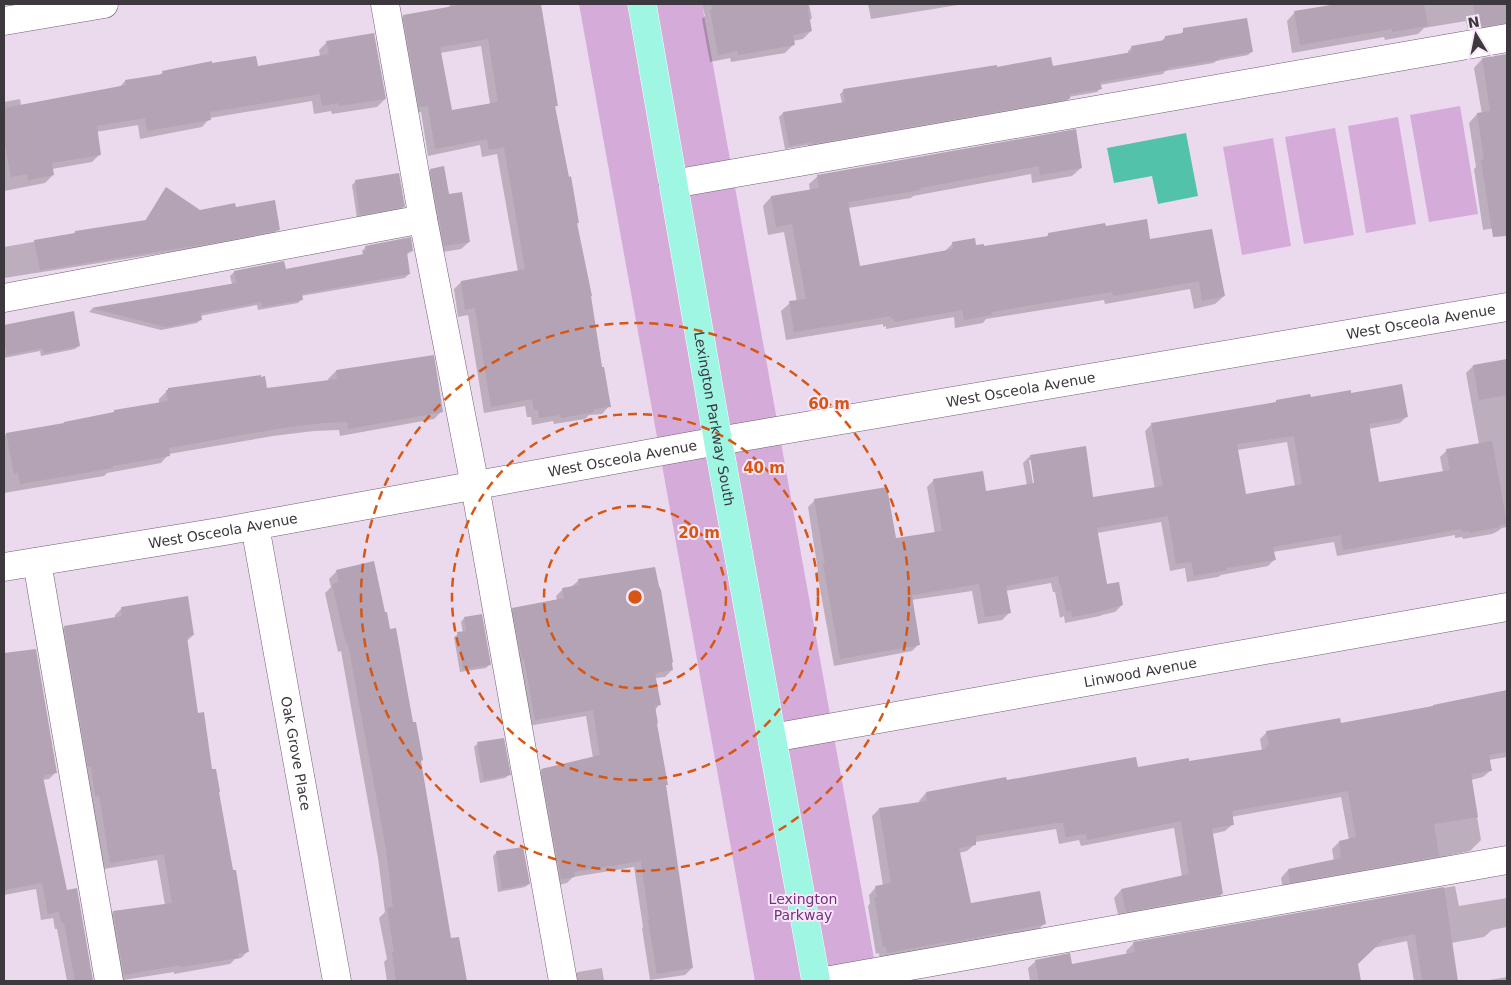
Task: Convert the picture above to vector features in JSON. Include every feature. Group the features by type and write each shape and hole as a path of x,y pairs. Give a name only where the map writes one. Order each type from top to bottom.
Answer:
{"main road":[{"name":"Lexington Parkway South","path":"642,4 718,441 816,981"}],"street":[{"path":"4,21 104,4"},
{"path":"385,4 423,219 475,486 563,981"},
{"path":"673,184 1507,38"},
{"path":"4,298 423,219"},
{"name":"West Osceola Avenue","path":"4,567 255,526 718,441 1507,308"},
{"name":"Oak Grove Place","path":"255,526 337,981"},
{"path":"37,562 109,981"},
{"name":"Linwood Avenue","path":"772,738 1507,606"},
{"path":"825,981 1507,860"}],"green space":[{"name":"Lexington Parkway","path":"579,4 702,4 878,981 755,981"},
{"path":"1460,106 1478,214 1429,222 1410,115"},
{"path":"1398,117 1416,224 1366,233 1348,126"},
{"path":"1335,128 1354,235 1304,244 1285,137"},
{"path":"1273,138 1291,246 1242,255 1223,147"}],"shaded area":[{"path":"1186,133 1198,196 1158,204 1152,176 1114,183 1107,148"}],"building":[{"path":"465,4 541,4 558,106 555,106 569,177 571,176 579,223 577,223 592,296 602,367 604,367 611,407 594,409 594,412 561,418 560,415 539,418 538,410 534,410 532,399 491,407 475,308 465,310 461,281 525,269 504,147 489,150 487,139 435,149 428,106 419,107 403,15","holes":["488,39 498,102 452,110 440,47"]},
{"path":"711,4 807,4 812,31 793,35 795,45 738,55 738,51 718,55 710,10 712,9"},
{"path":"1337,4 1424,4 1428,26 1392,32 1392,29 1300,45 1294,11"},
{"path":"1473,4 1507,4 1507,23 1477,27"},
{"path":"1247,18 1253,52 1100,82 1102,89 1070,94 1070,99 812,144 811,142 789,146 783,112 845,102 843,89 997,65 997,67 1051,57 1053,66 1132,52 1131,46 1165,40 1165,36 1183,33 1183,28"},
{"path":"374,33 386,99 339,106 339,103 322,106 320,94 210,112 211,120 147,131 145,118 97,126 101,155 52,163 54,175 28,180 27,174 11,177 4,140 4,108 126,85 125,80 163,74 162,71 212,61 212,63 256,56 258,66 329,54 326,41"},
{"path":"1507,54 1507,236 1493,237 1481,160 1484,159 1477,113 1490,111 1482,58"},
{"path":"1076,129 1082,168 1040,175 1039,166 920,188 921,190 848,202 860,266 953,249 952,242 975,238 976,245 984,244 984,246 1048,236 1048,233 1105,223 1106,226 1147,219 1150,239 1212,229 1225,296 1202,301 1199,281 1113,296 1112,292 1026,306 992,312 992,315 964,320 962,310 895,322 894,319 891,319 891,316 794,332 789,301 806,299 792,224 776,227 771,196 819,188 817,175"},
{"path":"444,166 449,194 462,192 470,242 444,246 430,169"},
{"path":"399,173 405,207 360,215 355,180"},
{"path":"166,187 200,210 235,203 236,207 275,200 280,230 219,242 40,270 34,240 75,233 75,231 146,220"},
{"path":"411,237 413,251 407,252 410,274 302,294 303,300 262,307 261,302 201,313 202,320 166,327 91,308 236,283 234,271 284,261 286,269 364,254 363,251 366,251 365,246"},
{"path":"74,311 80,346 44,353 43,348 7,355 4,325"},
{"path":"434,355 443,412 348,429 347,422 282,428 169,448 170,456 20,484 18,473 14,474 6,433 64,423 114,412 114,410 168,401 166,390 168,388 261,375 261,377 265,376 267,388 337,379 336,370"},
{"path":"1507,359 1507,395 1479,400 1473,365"},
{"path":"1402,384 1408,417 1369,424 1379,482 1450,470 1446,449 1492,441 1507,524 1469,533 1469,531 1462,532 1461,529 1343,550 1341,535 1273,547 1276,560 1226,568 1227,570 1194,576 1191,562 1176,564 1168,516 1097,528 1107,584 1119,582 1123,605 1072,617 1071,610 1066,612 1058,576 1006,586 1011,613 985,617 979,584 912,595 920,645 840,659 823,564 825,564 814,499 887,487 896,538 942,531 933,479 983,471 986,491 1034,483 1030,455 1086,446 1093,497 1163,486 1151,423 1276,402 1276,400 1310,394 1311,397 1351,390 1351,393","holes":["1294,436 1302,484 1246,494 1237,444"]},
{"path":"374,561 390,629 396,628 413,722 416,722 423,760 421,761 451,938 459,937 467,981 396,981 392,952 394,952 387,908 393,907 386,849 348,644 346,644 332,584 339,582 336,570"},
{"path":"655,567 661,590 673,670 655,673 661,705 655,706 668,785 666,785 693,968 657,974 641,861 574,872 575,877 561,879 541,769 600,755 593,710 535,720 512,608 564,598 562,588 579,585 578,579"},
{"path":"188,596 194,635 187,637 198,713 204,712 212,769 216,769 233,870 236,870 249,952 238,954 239,958 181,967 180,965 124,975 113,911 172,903 164,854 110,863 99,795 95,796 91,767 88,767 64,626 122,616 121,607"},
{"path":"482,614 491,665 463,669 457,632 466,631 464,617"},
{"path":"36,649 57,773 43,777 67,890 77,888 93,981 75,981 64,923 61,923 59,912 48,914 42,883 4,890 4,653"},
{"path":"1507,690 1507,752 1489,755 1492,771 1471,774 1478,817 1434,824 1439,856 1290,883 1288,869 1341,858 1339,841 1356,837 1348,791 1232,811 1234,825 1212,828 1223,894 1126,912 1121,889 1189,874 1181,821 1087,840 1086,834 1066,837 1063,823 976,836 976,845 959,848 971,903 1040,891 1046,924 887,953 886,947 883,947 874,897 877,897 875,886 891,883 879,808 927,801 926,792 1006,777 1007,780 1136,757 1138,767 1189,758 1189,761 1266,749 1266,746 1269,745 1266,731 1340,718 1341,723"},
{"path":"504,738 511,775 484,780 477,742"},
{"path":"523,847 530,884 502,889 496,851"},
{"path":"1444,887 1458,981 1422,981 1415,934 1383,940 1358,964 1361,981 1039,981 1035,960 1070,953 1072,964 1135,952 1133,942"}]}
